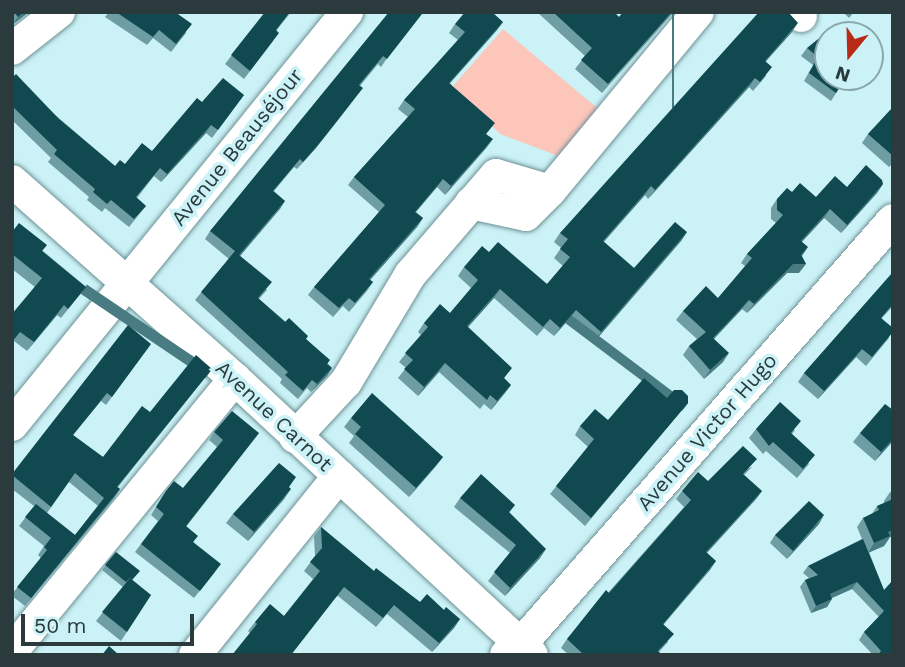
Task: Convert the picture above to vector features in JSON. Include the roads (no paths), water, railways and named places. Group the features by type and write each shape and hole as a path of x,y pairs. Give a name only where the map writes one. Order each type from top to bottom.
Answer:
{"street":[{"path":"12,49 59,12"},
{"name":"Avenue Beauséjour","path":"12,425 347,12"},
{"path":"295,437 346,382 410,275 496,175 550,191 698,12"},
{"name":"Avenue Carnot","path":"12,181 235,379 520,651"},
{"name":"Avenue Victor Hugo","path":"520,651 893,220"},
{"path":"12,651 235,379"},
{"path":"195,655 339,476"}]}
